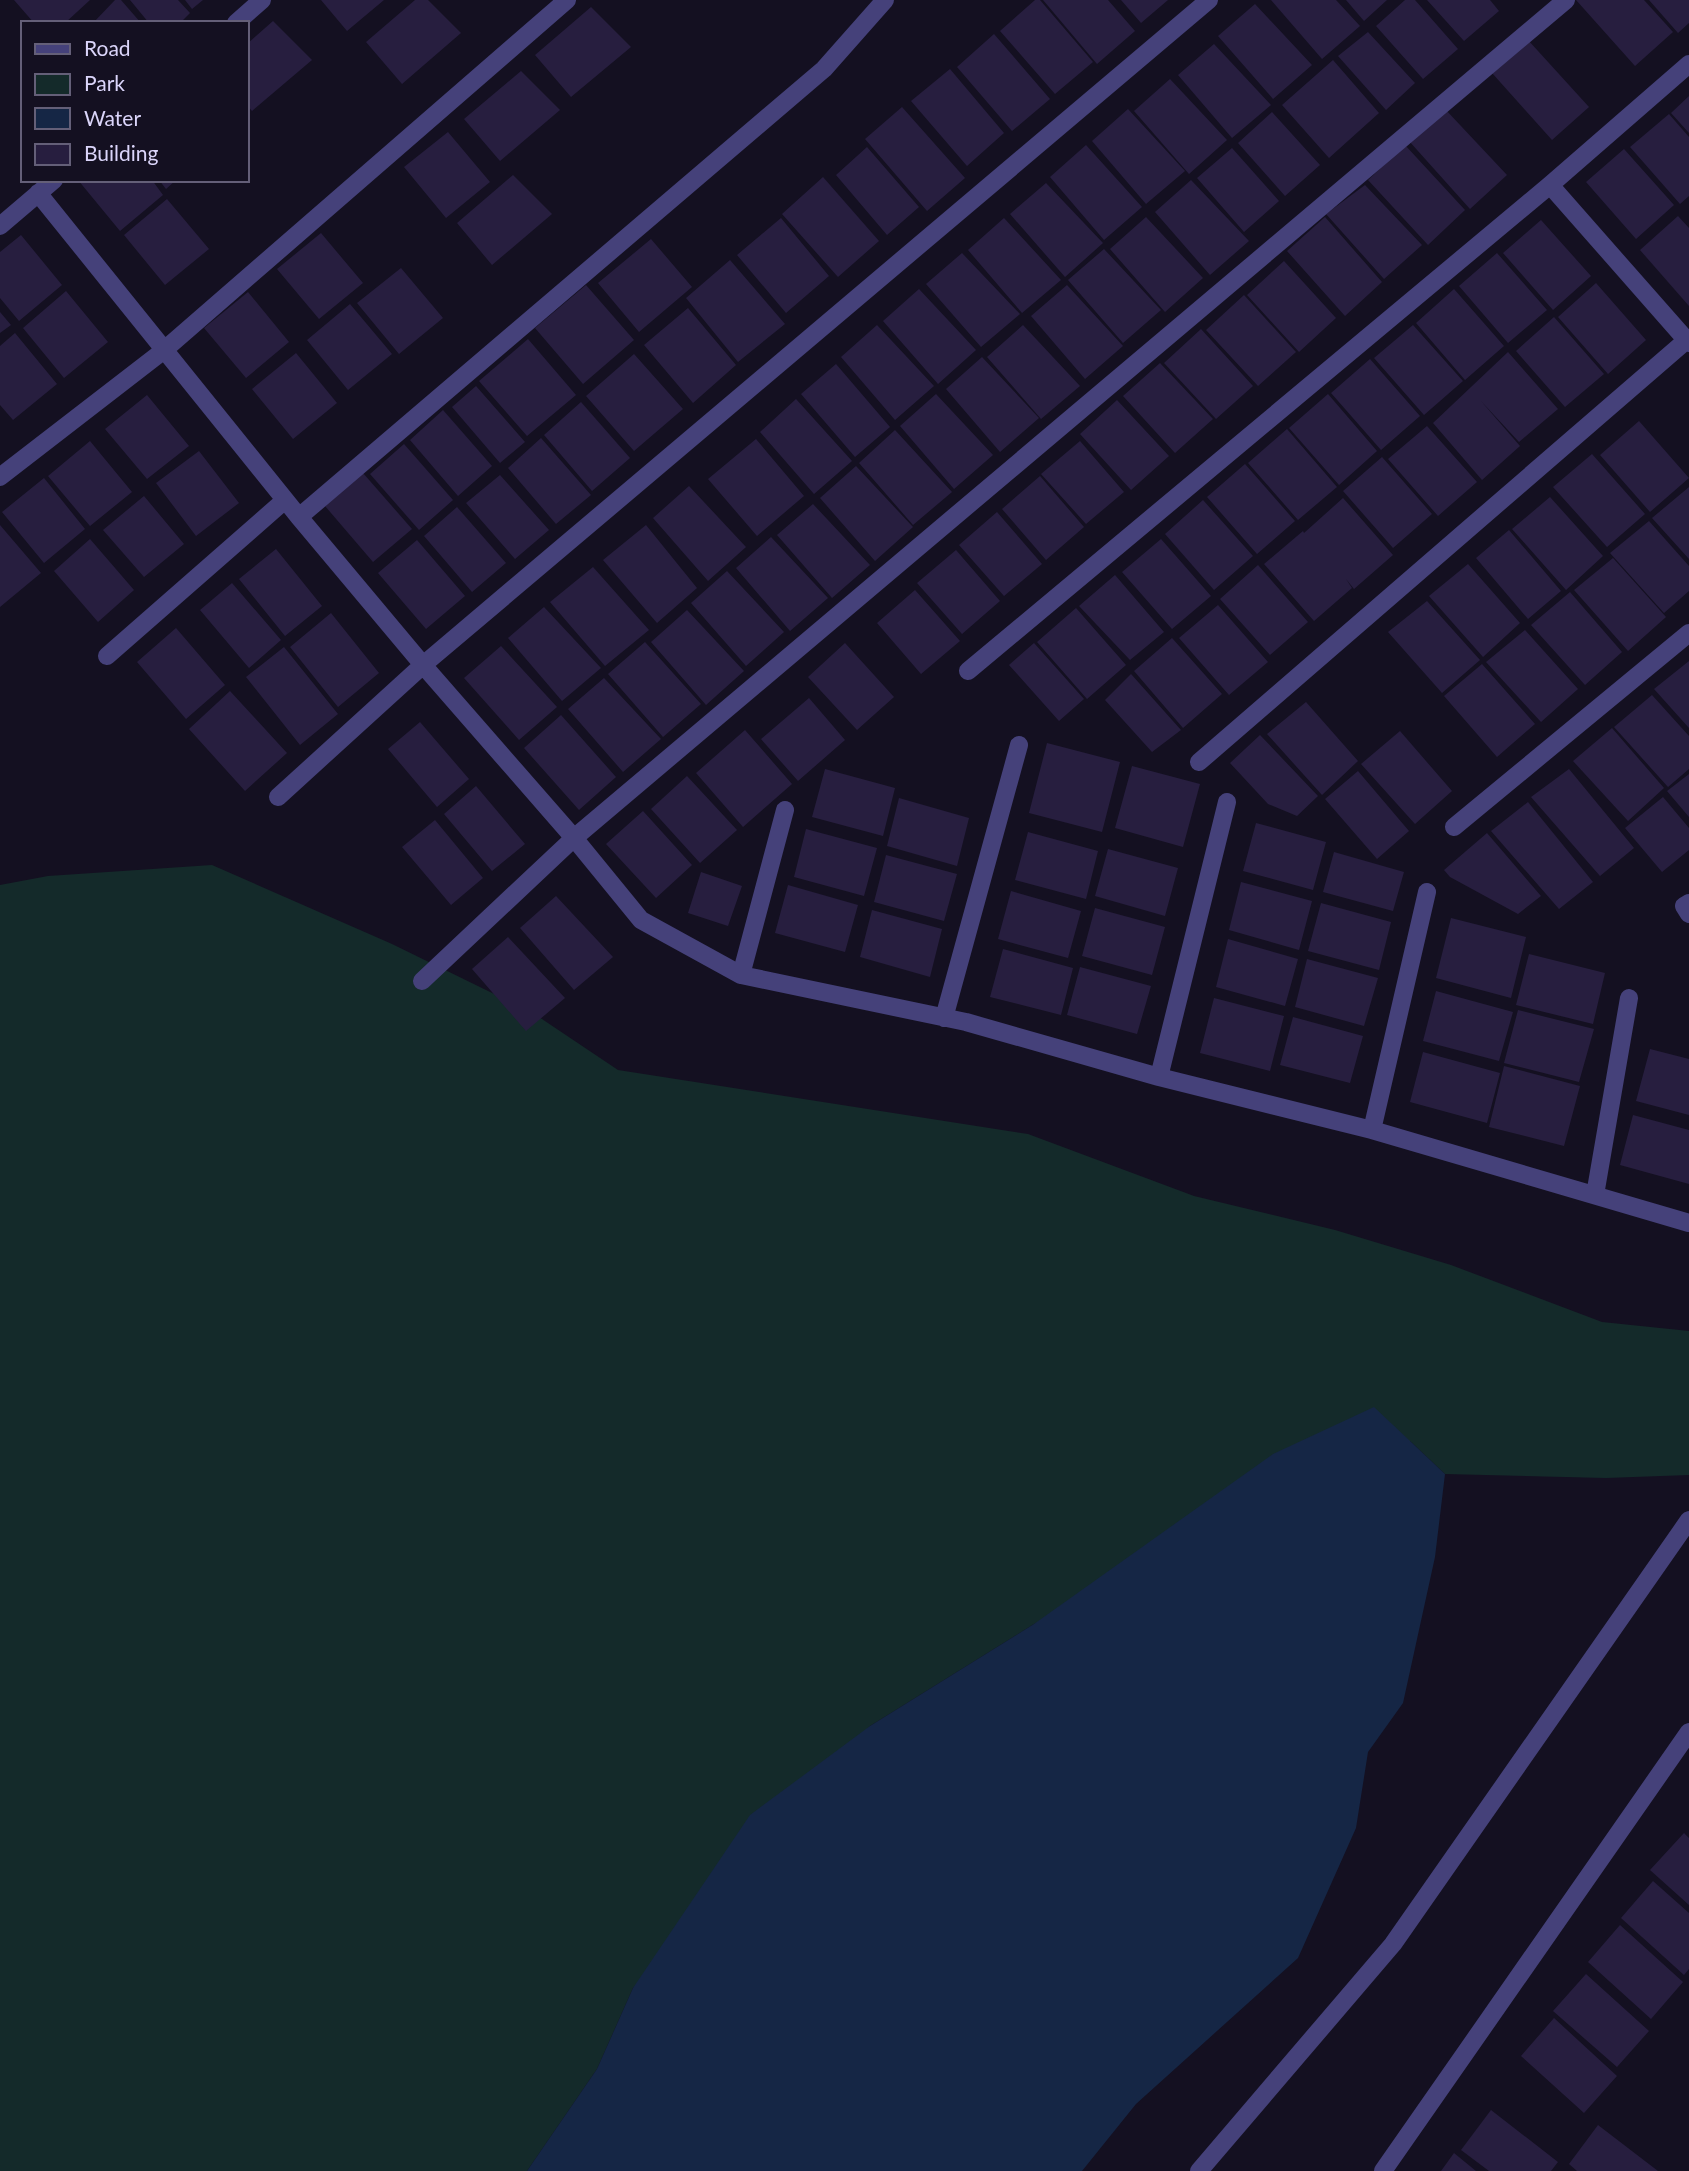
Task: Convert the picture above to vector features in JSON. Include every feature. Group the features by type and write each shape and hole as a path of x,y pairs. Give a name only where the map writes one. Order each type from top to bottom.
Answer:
{"street":[{"path":"238,21 262,0"},
{"path":"0,477 163,351 567,0"},
{"path":"299,517 824,69 885,0"},
{"path":"278,797 423,665 1209,0"},
{"path":"422,981 574,838 1566,0"},
{"path":"968,671 1550,185 1689,64"},
{"path":"0,226 52,182"},
{"path":"1199,762 1688,340 1550,185"},
{"path":"38,193 299,517 641,920 741,975 944,1018 1159,1077 1372,1130 1689,1223"},
{"path":"107,656 285,500"},
{"path":"1454,827 1689,633"},
{"path":"944,1018 1019,745"},
{"path":"1159,1077 1227,802"},
{"path":"741,975 785,810"},
{"path":"1372,1130 1427,892"},
{"path":"1689,903 1684,906 1689,914"},
{"path":"1595,1195 1629,998"},
{"path":"1199,2171 1393,1944 1689,1520"},
{"path":"1383,2171 1689,1732"}],"green space":[{"path":"212,865 392,944 533,1013 618,1070 1028,1134 1194,1196 1335,1230 1451,1265 1602,1322 1689,1331 1689,1475 1606,1478 1445,1474 1410,1441 1034,1624 870,1726 633,1988 597,2069 527,2171 0,2171 0,885 48,876"}],"water":[{"path":"1374,1407 1445,1474 1435,1557 1403,1703 1368,1752 1356,1828 1298,1958 1136,2104 1082,2171 527,2171 597,2069 633,1988 750,1815 870,1726 1034,1624 1273,1454"}],"building":[{"path":"14,0 90,0 67,21 32,21"},
{"path":"115,0 121,0 139,21 95,21"},
{"path":"130,0 178,0 190,13 182,21 147,21"},
{"path":"185,0 203,0 192,9"},
{"path":"321,0 384,0 347,31"},
{"path":"415,0 428,0 461,33 402,84 366,42"},
{"path":"1035,0 1040,0 1093,62 1055,94 1000,31"},
{"path":"1043,0 1108,0 1135,31 1097,64"},
{"path":"1121,0 1168,0 1141,23"},
{"path":"1271,0 1336,0 1360,26 1322,59"},
{"path":"1346,0 1387,0 1364,21"},
{"path":"1405,0 1415,0 1458,49 1423,79 1376,26"},
{"path":"1427,0 1490,0 1499,11 1464,41"},
{"path":"1576,0 1644,0 1673,32 1635,66"},
{"path":"1649,0 1689,0 1689,23 1678,33"},
{"path":"1255,4 1312,65 1273,99 1218,36"},
{"path":"591,7 631,47 571,97 535,55"},
{"path":"273,21 312,60 252,111 248,106 248,43"},
{"path":"1368,32 1415,83 1386,110 1338,56"},
{"path":"994,34 1050,99 1012,131 957,67"},
{"path":"1528,40 1589,107 1552,140 1492,73"},
{"path":"1214,44 1271,105 1232,138 1178,75"},
{"path":"1333,60 1379,113 1329,158 1282,105"},
{"path":"950,69 1004,133 967,166 911,101"},
{"path":"521,71 560,110 500,161 464,119"},
{"path":"1170,79 1227,140 1189,174 1134,111"},
{"path":"1689,96 1689,133 1671,113"},
{"path":"902,107 965,178 927,211 865,139"},
{"path":"1128,109 1185,171 1146,204 1092,141"},
{"path":"1445,109 1507,175 1470,209 1409,141"},
{"path":"1272,112 1320,165 1285,196 1238,143"},
{"path":"1669,114 1689,137 1689,196 1680,204 1630,147"},
{"path":"448,132 490,182 446,218 404,167"},
{"path":"1086,145 1142,207 1104,240 1050,177"},
{"path":"1405,145 1465,210 1428,245 1368,180"},
{"path":"867,147 919,207 887,235 836,175"},
{"path":"1232,148 1279,201 1244,232 1197,178"},
{"path":"1624,149 1674,205 1636,239 1586,182"},
{"path":"513,175 552,214 492,265 457,223"},
{"path":"823,177 879,241 838,277 782,214"},
{"path":"1191,180 1249,241 1210,275 1155,212"},
{"path":"80,182 153,182 163,195 120,231"},
{"path":"161,182 174,182 166,189"},
{"path":"1046,183 1103,243 1065,277 1010,214"},
{"path":"1365,185 1422,245 1384,279 1326,214"},
{"path":"167,199 209,249 165,285 124,235"},
{"path":"1678,216 1689,228 1689,306 1640,250"},
{"path":"1146,217 1203,278 1165,312 1110,249"},
{"path":"1325,217 1382,282 1345,316 1287,251"},
{"path":"781,218 829,276 786,313 737,255"},
{"path":"1004,218 1061,280 1022,313 968,250"},
{"path":"1541,220 1591,276 1553,310 1503,253"},
{"path":"321,233 363,283 319,319 277,269"},
{"path":"21,235 62,285 19,321 0,298 0,252"},
{"path":"651,239 692,287 639,332 598,283"},
{"path":"1104,249 1161,310 1123,343 1068,280"},
{"path":"962,253 1020,314 981,347 926,284"},
{"path":"1497,253 1547,310 1508,343 1459,286"},
{"path":"730,260 785,324 738,362 686,298"},
{"path":"1284,261 1336,318 1299,352 1247,295"},
{"path":"401,268 443,318 399,354 357,303"},
{"path":"1596,283 1646,340 1608,374 1558,317"},
{"path":"586,285 634,340 583,384 535,328"},
{"path":"1067,285 1123,346 1085,379 1031,316"},
{"path":"919,289 976,350 938,384 883,321"},
{"path":"1454,289 1504,346 1465,380 1416,323"},
{"path":"66,291 108,342 64,378 23,328"},
{"path":"248,292 289,342 246,378 204,328"},
{"path":"1244,295 1296,352 1258,386 1206,330"},
{"path":"350,304 392,354 348,390 307,340"},
{"path":"688,308 736,365 693,403 644,345"},
{"path":"0,312 11,325 0,333"},
{"path":"1554,317 1604,374 1565,407 1516,351"},
{"path":"877,325 934,386 895,420 841,357"},
{"path":"1023,325 1080,386 1041,419 987,357"},
{"path":"1413,325 1463,381 1424,415 1374,358"},
{"path":"1201,329 1253,386 1216,419 1164,363"},
{"path":"15,333 57,384 13,420 0,405 0,346"},
{"path":"528,339 576,395 527,436 479,381"},
{"path":"1508,352 1558,409 1519,442 1481,401 1520,446 1482,480 1433,423"},
{"path":"296,353 337,403 293,439 252,389"},
{"path":"634,354 683,409 634,451 586,396"},
{"path":"982,357 1039,418 1000,452 946,389"},
{"path":"1370,359 1420,416 1381,450 1331,393"},
{"path":"1160,363 1213,419 1175,453 1123,396"},
{"path":"836,364 890,427 855,457 801,394"},
{"path":"476,386 525,442 500,463 452,407"},
{"path":"936,394 993,455 954,489 900,426"},
{"path":"1328,394 1377,451 1339,485 1289,428"},
{"path":"147,395 189,446 147,479 105,429"},
{"path":"796,399 852,461 814,494 760,432"},
{"path":"1117,400 1169,456 1131,490 1080,434"},
{"path":"581,402 630,458 592,491 544,435"},
{"path":"443,410 492,466 458,496 410,440"},
{"path":"1639,421 1689,478 1650,512 1600,455"},
{"path":"1427,426 1477,482 1438,516 1388,459"},
{"path":"1287,429 1337,487 1298,520 1248,463"},
{"path":"895,430 952,492 913,525 859,463"},
{"path":"541,438 591,495 556,524 508,468"},
{"path":"756,439 804,496 757,536 708,479"},
{"path":"90,441 132,492 90,526 48,476"},
{"path":"1080,441 1124,492 1086,524 1041,474"},
{"path":"404,444 453,500 419,530 370,474"},
{"path":"199,451 239,503 196,536 156,483"},
{"path":"1592,454 1645,514 1607,547 1553,487"},
{"path":"1382,457 1432,514 1393,548 1343,491"},
{"path":"1245,464 1295,521 1257,554 1207,497"},
{"path":"856,466 913,527 875,561 820,498"},
{"path":"363,473 412,529 373,562 325,506"},
{"path":"500,475 549,530 515,559 466,503"},
{"path":"1040,476 1084,527 1046,560 1002,509"},
{"path":"44,478 85,529 44,563 2,512"},
{"path":"689,486 746,547 708,581 653,518"},
{"path":"1689,487 1689,559 1652,518"},
{"path":"144,496 184,544 144,577 103,530"},
{"path":"1550,497 1603,556 1566,590 1512,529"},
{"path":"1343,498 1393,555 1354,589 1346,579 1352,588 1314,621 1264,564"},
{"path":"1203,500 1253,556 1214,590 1165,534"},
{"path":"813,504 870,565 832,598 777,535"},
{"path":"457,507 506,563 472,592 424,536"},
{"path":"997,512 1042,564 1004,596 959,545"},
{"path":"1649,521 1689,566 1689,591 1664,613 1610,553"},
{"path":"0,525 41,573 0,607"},
{"path":"646,525 697,588 657,623 603,560"},
{"path":"1509,530 1561,591 1528,619 1476,558"},
{"path":"771,537 828,598 790,631 736,568"},
{"path":"90,539 134,590 98,622 54,571"},
{"path":"1161,539 1211,596 1172,629 1122,572"},
{"path":"417,540 465,596 426,629 378,573"},
{"path":"276,549 322,606 285,636 239,579"},
{"path":"956,550 1000,601 962,634 917,583"},
{"path":"1613,558 1666,617 1628,651 1574,590"},
{"path":"1468,564 1520,623 1483,657 1429,596"},
{"path":"1258,565 1308,622 1270,655 1220,599"},
{"path":"593,567 649,630 605,666 550,602"},
{"path":"727,571 784,632 746,666 691,603"},
{"path":"1115,575 1164,632 1130,660 1079,606"},
{"path":"232,583 281,640 249,668 200,610"},
{"path":"915,590 960,641 921,674 877,623"},
{"path":"1570,592 1622,652 1585,685 1531,625"},
{"path":"1427,601 1480,660 1442,693 1388,632"},
{"path":"1218,605 1268,662 1229,695 1179,638"},
{"path":"544,607 601,668 562,701 508,638"},
{"path":"1076,608 1126,665 1087,699 1037,642"},
{"path":"687,610 744,671 706,705 651,642"},
{"path":"331,613 379,673 338,707 290,647"},
{"path":"176,628 225,685 186,719 137,662"},
{"path":"1525,630 1578,689 1541,722 1486,662"},
{"path":"1172,638 1222,694 1183,728 1134,671"},
{"path":"645,642 701,704 663,737 608,674"},
{"path":"845,643 894,697 857,730 808,677"},
{"path":"1034,643 1084,699 1059,721 1009,665"},
{"path":"501,646 557,707 519,740 464,678"},
{"path":"284,647 338,714 300,745 246,677"},
{"path":"1689,661 1689,728 1654,689"},
{"path":"1482,664 1535,724 1497,757 1444,696"},
{"path":"1131,674 1181,730 1152,752 1105,700"},
{"path":"604,678 661,739 623,772 568,709"},
{"path":"230,691 287,753 245,791 189,729"},
{"path":"1652,695 1689,736 1689,769 1668,787 1614,727"},
{"path":"809,698 845,740 798,781 761,739"},
{"path":"1306,702 1358,761 1322,795 1267,734"},
{"path":"561,715 616,777 579,810 524,748"},
{"path":"420,722 469,779 437,807 388,749"},
{"path":"1612,728 1664,788 1628,821 1573,761"},
{"path":"745,730 792,784 743,827 696,773"},
{"path":"1400,731 1452,791 1415,824 1361,764"},
{"path":"1260,735 1318,796 1297,816 1268,804 1230,763"},
{"path":"1047,743 1120,762 1102,832 1029,813"},
{"path":"1132,766 1200,784 1183,847 1115,828"},
{"path":"825,769 895,788 883,836 812,817"},
{"path":"1569,769 1634,848 1600,876 1531,797"},
{"path":"1358,771 1409,831 1377,859 1325,799"},
{"path":"1689,774 1689,817 1667,791"},
{"path":"687,776 737,830 700,863 651,809"},
{"path":"476,786 525,844 492,871 444,814"},
{"path":"1663,797 1689,828 1689,850 1662,872 1625,828"},
{"path":"899,798 969,818 957,866 887,846"},
{"path":"1528,802 1593,882 1559,909 1491,831"},
{"path":"643,811 692,865 656,898 606,844"},
{"path":"435,820 483,878 451,905 402,847"},
{"path":"1256,823 1326,842 1313,890 1243,871"},
{"path":"806,829 877,848 864,896 794,877"},
{"path":"1028,832 1098,851 1086,899 1015,880"},
{"path":"1487,833 1541,896 1518,914 1450,877 1444,870"},
{"path":"1108,849 1178,868 1165,916 1095,896"},
{"path":"1334,852 1404,872 1393,911 1323,892"},
{"path":"886,855 957,874 944,921 874,902"},
{"path":"701,872 742,886 728,926 688,913"},
{"path":"1241,882 1312,901 1299,950 1229,930"},
{"path":"788,885 858,905 845,952 775,933"},
{"path":"1011,891 1081,911 1068,958 998,939"},
{"path":"556,896 613,957 574,990 520,928"},
{"path":"1321,903 1391,922 1379,970 1308,951"},
{"path":"1095,908 1165,927 1152,975 1082,956"},
{"path":"872,910 942,929 930,977 860,957"},
{"path":"1451,918 1526,937 1511,998 1436,978"},
{"path":"508,937 565,998 526,1031 472,969"},
{"path":"1228,939 1298,959 1285,1006 1216,987"},
{"path":"1003,949 1073,968 1061,1015 990,997"},
{"path":"1529,954 1605,973 1593,1024 1516,1005"},
{"path":"1307,959 1378,978 1364,1026 1295,1007"},
{"path":"1080,967 1151,986 1137,1034 1067,1015"},
{"path":"1436,991 1513,1012 1499,1061 1423,1041"},
{"path":"1214,998 1284,1016 1270,1071 1200,1053"},
{"path":"1518,1010 1594,1029 1579,1082 1504,1063"},
{"path":"1293,1017 1363,1036 1350,1083 1280,1065"},
{"path":"1650,1049 1689,1059 1689,1115 1636,1101"},
{"path":"1423,1052 1500,1073 1487,1123 1410,1102"},
{"path":"1504,1066 1580,1086 1564,1146 1489,1127"},
{"path":"1633,1115 1689,1130 1689,1184 1620,1165"},
{"path":"1684,1833 1689,1838 1689,1905 1650,1870"},
{"path":"1653,1881 1689,1913 1689,1969 1684,1975 1621,1918"},
{"path":"1620,1925 1683,1982 1651,2019 1588,1962"},
{"path":"1586,1974 1649,2031 1617,2067 1553,2011"},
{"path":"1554,2018 1617,2076 1584,2113 1521,2056"},
{"path":"1491,2110 1558,2162 1551,2171 1489,2171 1461,2150"},
{"path":"1598,2125 1658,2171 1577,2171 1569,2164"},
{"path":"1454,2153 1476,2171 1441,2171"}]}
